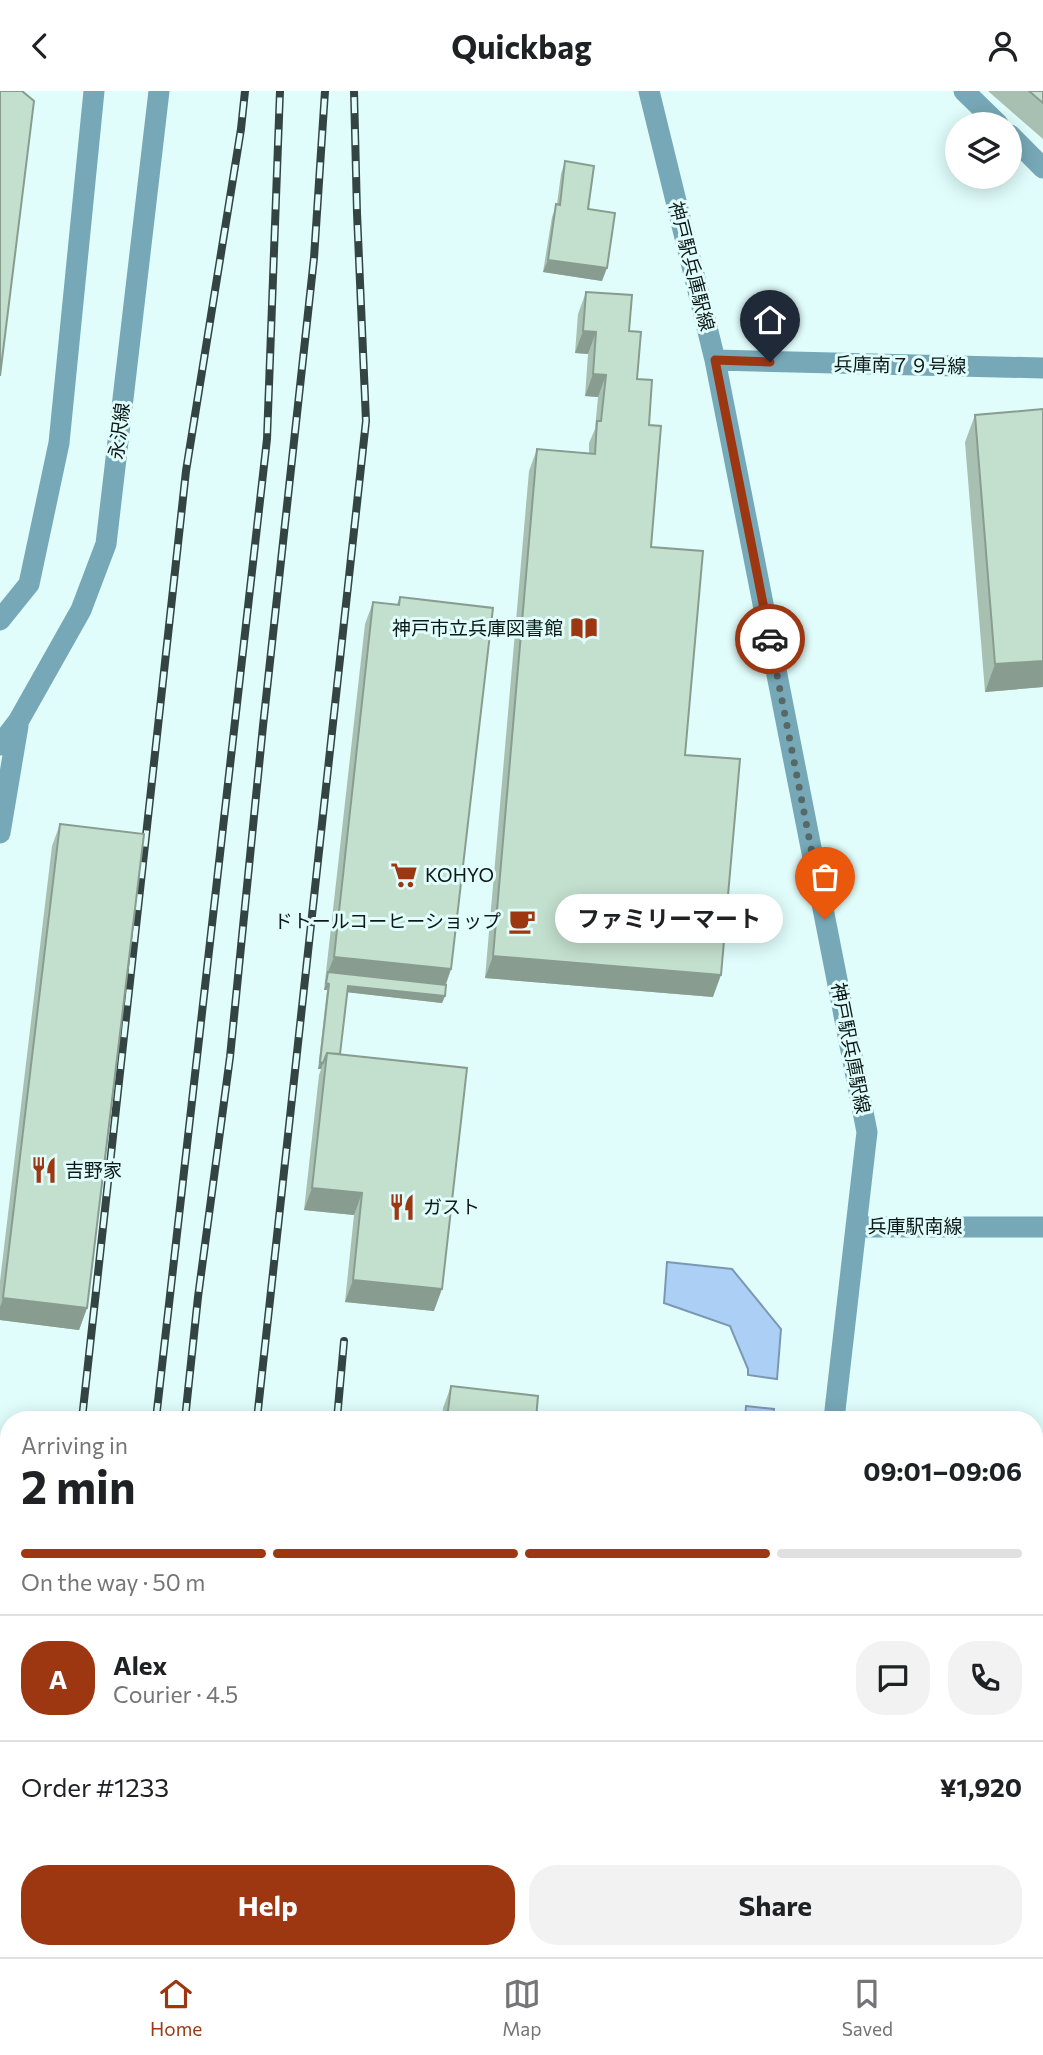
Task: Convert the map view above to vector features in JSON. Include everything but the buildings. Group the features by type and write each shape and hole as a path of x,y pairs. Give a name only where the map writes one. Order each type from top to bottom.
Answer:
{"street":[{"path":"0,620 29,584 59,443 94,91"},
{"name":"永沢線","path":"0,745 19,720 81,610 106,544 159,91"},
{"name":"神戸駅兵庫駅線","path":"649,91 715,360 867,1132 856,1227"},
{"path":"964,91 986,112"},
{"path":"1022,147 1043,168"},
{"name":"兵庫南７９号線","path":"715,360 1043,369"},
{"path":"0,833 19,720"},
{"name":"兵庫駅南線","path":"835,1411 856,1227 1043,1227"}],"water":[{"path":"667,1262 732,1269 781,1329 777,1379 748,1375 730,1326 664,1303"},
{"path":"746,1406 774,1409 774,1411 746,1411"}],"railway":[{"path":"83,1411 186,471 245,91"},
{"path":"157,1411 267,439 280,91"},
{"path":"186,1411 230,1057 314,258 325,91"},
{"path":"258,1411 366,421 354,91"},
{"path":"338,1411 344,1341"}],"way so far":[{"path":"770,639 825,919"}],"place":[{"name":"神戸市立兵庫図書館","path":"584,628"},
{"name":"KOHYO","path":"404,875"},
{"name":"ファミリーマート","path":"825,919"},
{"name":"ドトールコーヒーショップ","path":"522,921"},
{"name":"吉野家","path":"44,1170"},
{"name":"ガスト","path":"402,1207"}],"route":[{"path":"770,362 715,360 770,639"}]}
